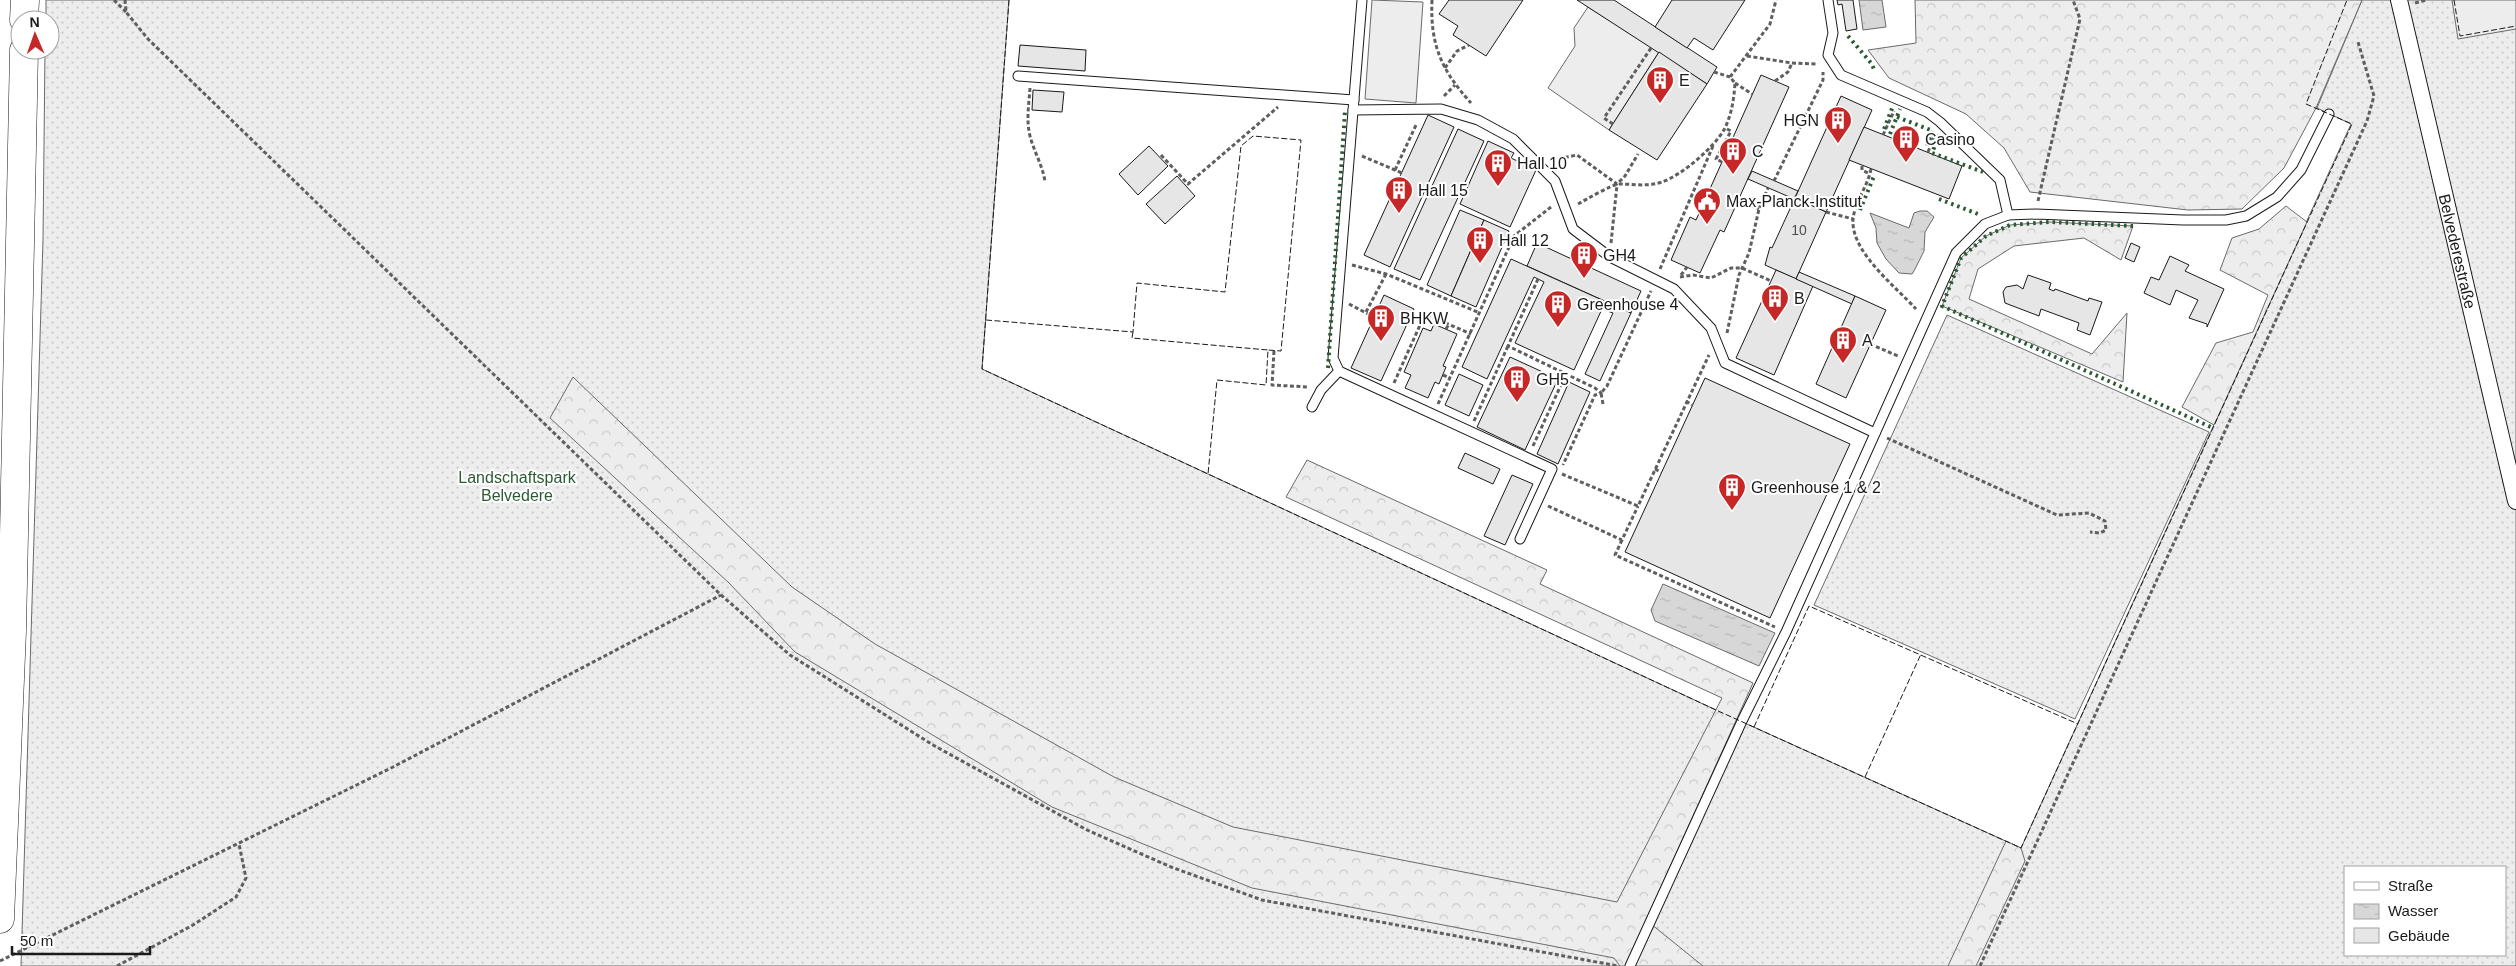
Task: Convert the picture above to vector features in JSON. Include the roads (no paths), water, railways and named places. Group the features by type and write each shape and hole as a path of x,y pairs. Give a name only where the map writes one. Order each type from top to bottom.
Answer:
{"highway":[{"path":"0,919 12,631 24,60"}],"street":[{"name":"Belvederestraße","path":"2399,0 2516,501"}],"lane":[{"path":"1362,0 1333,358 1339,371 1552,469 1520,538"},
{"path":"1828,0 1833,33 1828,55 1841,75 1927,112 2000,180 2008,215"},
{"path":"1018,76 1290,97 1354,105 1441,109 1478,120 1513,139 1555,181 1573,229 1610,256 1674,289 1712,328 1725,363 1875,432"},
{"path":"1630,966 1786,632 1956,253 1984,224 2008,215 2036,214 2183,220 2226,220 2246,216 2278,197 2301,170 2329,114"},
{"path":"1312,407 1321,390 1339,371"}],"water":[{"path":"1859,0 1882,0 1886,27 1863,30"},
{"path":"1927,211 1934,217 1925,232 1924,251 1912,274 1899,273 1886,259 1877,243 1876,228 1870,213 1909,228 1914,213"},
{"path":"1663,584 1775,633 1759,666 1655,621 1651,610"}],"place":[{"name":"E","path":"1660,104"},
{"name":"HGN","path":"1838,144"},
{"name":"Casino","path":"1906,163"},
{"name":"C","path":"1733,175"},
{"name":"Hall 10","path":"1498,187"},
{"name":"Hall 15","path":"1399,214"},
{"name":"Max-Planck-Institut","path":"1707,225"},
{"name":"Hall 12","path":"1480,264"},
{"name":"GH4","path":"1584,279"},
{"name":"B","path":"1775,322"},
{"name":"Greenhouse 4","path":"1558,328"},
{"name":"BHKW","path":"1381,342"},
{"name":"A","path":"1843,364"},
{"name":"GH5","path":"1517,403"},
{"name":"Greenhouse 1 & 2","path":"1732,511"}],"park label":[{"name":"Landschaftspark Belvedere","path":"517,486"}]}
